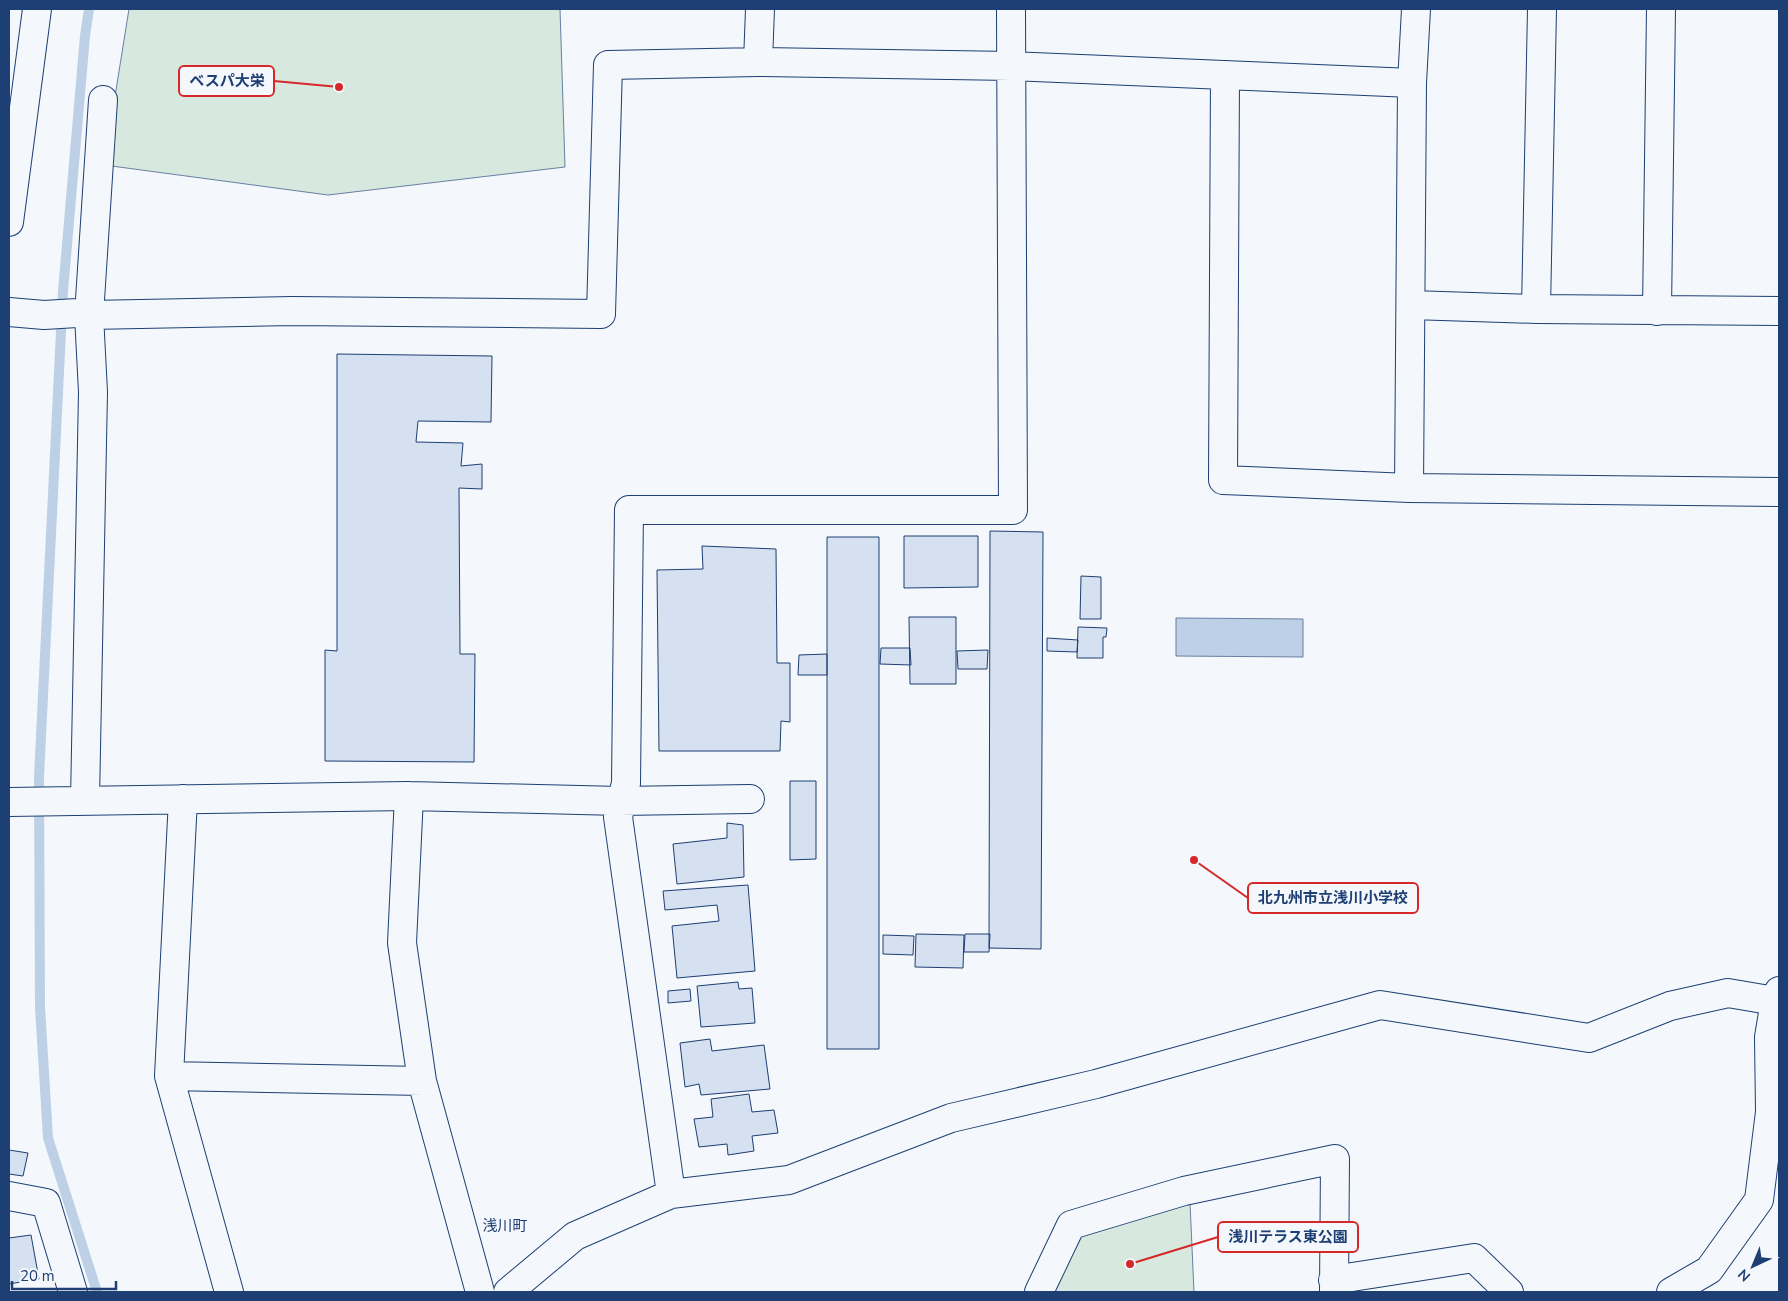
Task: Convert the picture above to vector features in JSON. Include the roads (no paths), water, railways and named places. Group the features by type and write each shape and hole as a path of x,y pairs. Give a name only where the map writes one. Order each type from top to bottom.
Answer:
{"street":[{"path":"9,222 37,9"},
{"path":"758,62 760,9"},
{"path":"671,1194 618,817 620,801 626,783 629,510 1013,510 1011,9"},
{"path":"1409,488 1412,83 1416,9"},
{"path":"1536,310 1542,9"},
{"path":"1657,311 1662,9"},
{"path":"9,312 44,315 292,311 600,314 608,64 758,62 1011,66 1412,83"},
{"path":"1225,75 1223,480 1409,488 1779,492"},
{"path":"85,800 93,392 83,314 103,100"},
{"path":"1411,305 1536,310 1779,311"},
{"path":"409,796 402,943 422,1081 480,1292"},
{"path":"15,802 409,796 620,801 750,799"},
{"path":"183,799 169,1076 229,1292"},
{"path":"508,1292 575,1236 671,1194 789,1180 951,1118 1096,1084 1380,1004 1589,1038 1670,1006 1728,994 1777,996 1769,1038 1770,1112 1759,1200 1709,1270 1671,1292"},
{"path":"169,1076 422,1081"},
{"path":"1039,1292 1072,1225 1184,1191 1335,1159 1334,1286 1474,1258 1509,1292"},
{"path":"9,1196 46,1203 73,1292"}],"water":[{"path":"1176,618 1303,619 1303,657 1176,656"}],"waterway":[{"path":"89,9 85,36 63,291 39,777 40,1007 48,1138 97,1292"}],"place":[{"name":"ベスパ大栄","path":"339,87"},
{"name":"北九州市立浅川小学校","path":"1194,860"},
{"name":"浅川テラス東公園","path":"1130,1264"}],"district":[{"name":"浅川町","path":"505,1226"}]}
